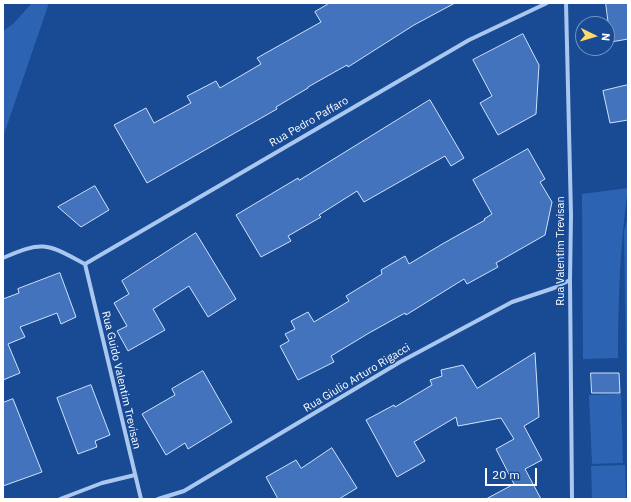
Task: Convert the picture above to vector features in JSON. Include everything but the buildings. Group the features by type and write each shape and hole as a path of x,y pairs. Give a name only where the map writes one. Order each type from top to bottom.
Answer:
{"street":[{"name":"Rua Pedro Paffaro","path":"85,264 469,40 547,3"},
{"name":"Rua Valentim Trevisan","path":"566,3 571,215 570,280 572,499"},
{"path":"3,258 25,248 38,246 53,247 85,264"},
{"name":"Rua Guido Valentim Trevisan","path":"85,264 134,475 141,499"},
{"name":"Rua Giulio Arturo Rigacci","path":"158,499 184,491 400,362 512,302 554,288 570,280"},
{"path":"60,499 102,483 134,475"}],"shaded area":[{"path":"32,3 49,3 3,137 3,31 13,24"},
{"path":"628,188 620,273 618,358 583,359 582,194"},
{"path":"628,216 628,478 624,232"},
{"path":"621,394 623,463 592,464 589,395"},
{"path":"625,465 626,499 592,499 591,466"}]}
